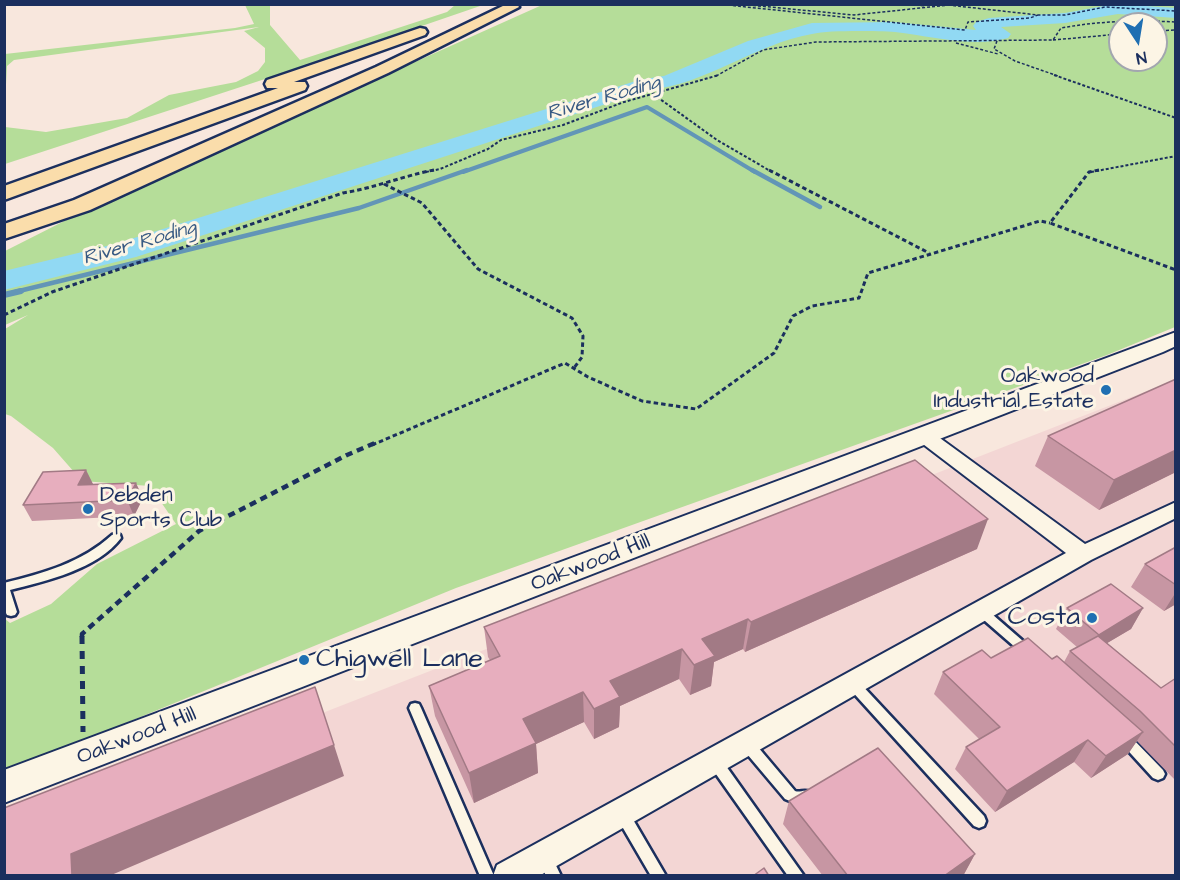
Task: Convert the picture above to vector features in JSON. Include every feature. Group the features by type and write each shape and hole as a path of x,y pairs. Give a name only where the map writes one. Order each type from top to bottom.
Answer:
{"highway":[{"path":"109,136 217,104 510,5"},
{"path":"9,185 510,5"},
{"path":"4,245 82,205 382,70 510,5"},
{"path":"9,185 217,104"},
{"path":"4,232 82,205"}],"street":[{"name":"Oakwood Hill","path":"4,787 926,437 1156,348 1176,338"},
{"path":"926,437 1083,554"},
{"path":"508,876 549,865 621,812 713,760 1083,554 1172,515"}],"lane":[{"path":"10,612 4,588 68,569 106,548 116,538"},
{"path":"981,610 1034,658"},
{"path":"852,683 979,821"},
{"path":"415,708 487,876"},
{"path":"1113,728 1158,774"},
{"path":"746,742 790,795 797,798 818,788"},
{"path":"713,760 797,876"},
{"path":"621,812 659,876"}],"path":[{"path":"718,4 965,30 968,22 1030,18 1038,15"},
{"path":"738,4 854,15 952,4"},
{"path":"911,4 933,7"},
{"path":"948,5 1038,15 1065,15 1105,7 1176,11"},
{"path":"1053,40 1061,28 1087,23 1113,20 1176,22"},
{"path":"4,315 52,292 344,193 370,189 399,177 440,169 463,161 501,140 562,125 652,94 713,78 763,50 795,44 1053,40 1108,35"},
{"path":"951,41 1007,57 1176,118"},
{"path":"997,41 994,49 1007,57"},
{"path":"652,94 748,160 877,229 930,254"},
{"path":"1050,223 1089,171 1176,156"},
{"path":"384,184 422,203 478,269 572,318 583,336 582,357 574,368"},
{"path":"82,757 82,634 199,531 347,455 565,363 642,401 696,409 774,352 793,316 812,306 859,298 868,273 1040,221 1176,270"}],"shaded area":[{"path":"1175,380 1175,875 5,876 5,837"}],"green space":[{"path":"245,5 270,5 270,25 300,60 447,12 455,5 483,5 5,164 5,127 46,132 127,118 169,95 236,82 258,71 265,62 265,48 244,31 259,27 14,60 7,66 5,103 5,54 254,24"},
{"path":"542,5 1175,5 1175,327 1107,355 456,588 89,738 5,768 4,618 10,623 51,604 97,564 176,524 150,486 82,481 53,448 11,416 5,414 5,329 28,315 5,325 5,251 96,205"}],"building":[{"path":"1176,379 1176,450 1114,480 1048,436"},
{"path":"915,460 988,519 751,622 748,619 702,639 715,656 694,665 682,649 610,681 620,697 594,709 583,692 523,719 536,743 469,773 429,686 500,656 484,627"},
{"path":"86,470 78,485 136,483 127,500 23,505 43,472"},
{"path":"1176,547 1176,585 1145,564"},
{"path":"1111,584 1143,608 1099,635 1067,608"},
{"path":"1098,636 1161,688 1176,678 1176,747 1140,711 1070,651"},
{"path":"1028,638 1052,659 1057,656 1143,732 1106,756 1088,740 1007,791 966,747 1000,727 943,672 982,650 991,658"},
{"path":"315,687 334,745 71,854 72,876 4,876 4,808"},
{"path":"878,748 975,854 944,876 848,876 789,801"},
{"path":"764,868 769,876 753,876"}],"waterway":[{"name":"River Roding","path":"4,281 125,251 646,84 667,82 755,45 812,28 893,27 937,33 995,36 1002,34 982,26 989,23 1065,18 1118,9 1176,13"},
{"path":"463,172 647,107 755,172"},
{"path":"15,292 359,208 467,170"},
{"path":"752,170 820,207"},
{"path":"4,295 21,291"}],"place":[{"name":"Oakwood Industrial Estate","path":"1106,390"},
{"name":"Debden Sports Club","path":"88,509"},
{"name":"Costa","path":"1092,618"},
{"name":"Chigwell Lane","path":"304,660"}]}
